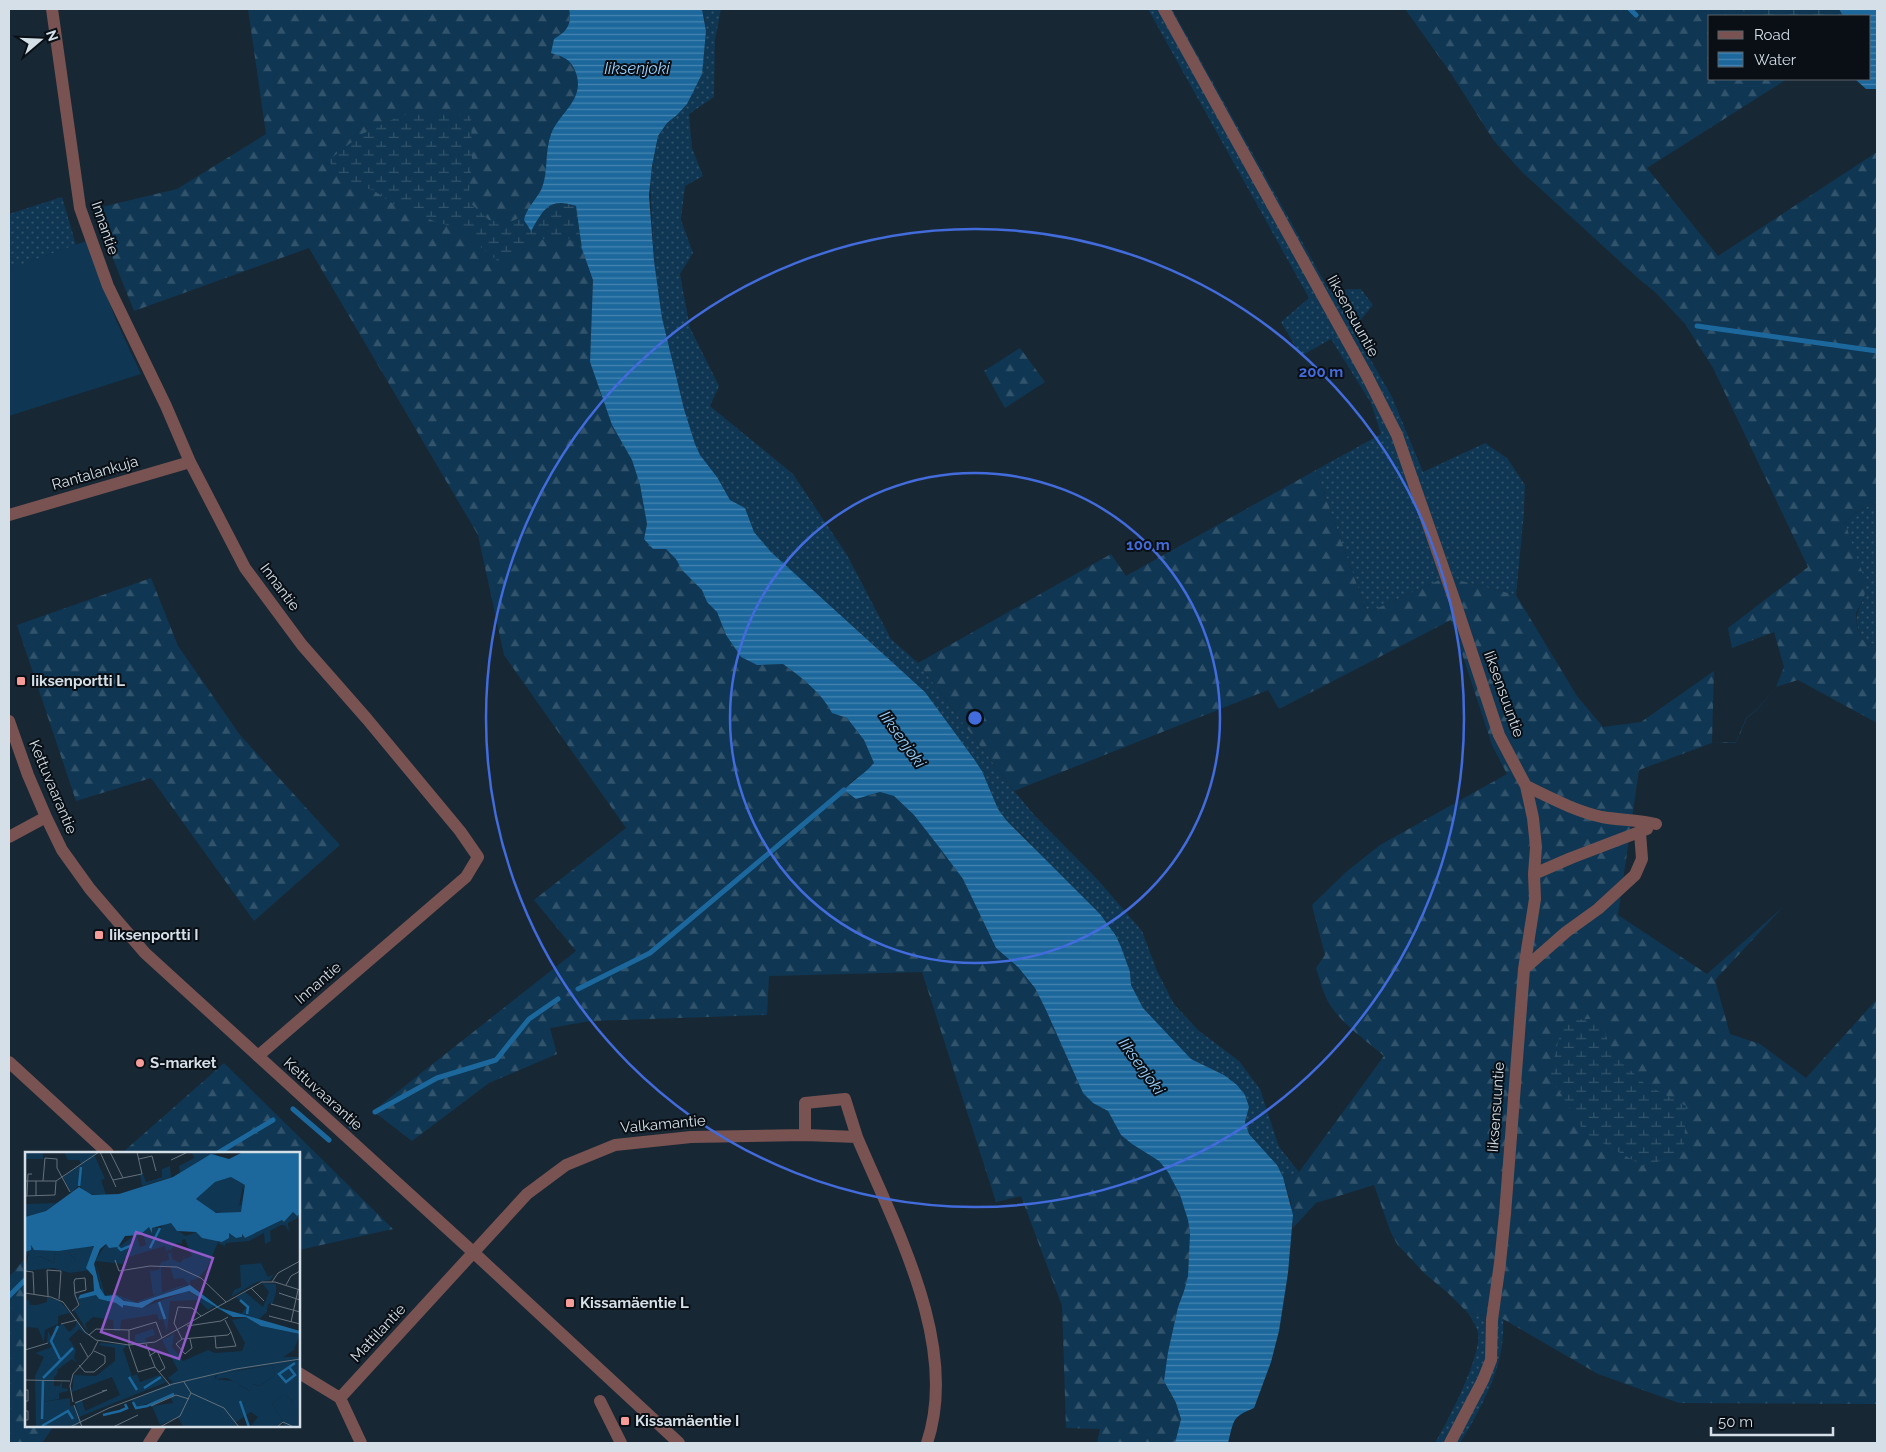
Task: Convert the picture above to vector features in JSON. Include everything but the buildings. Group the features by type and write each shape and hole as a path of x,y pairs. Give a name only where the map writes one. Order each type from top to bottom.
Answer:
{"street":[{"name":"Innantie","path":"52,9 80,208 108,286 166,406 190,462 245,568 302,645 448,816 478,857 466,877 258,1056"},
{"name":"Iiksensuuntie","path":"1164,9 1367,376 1397,435 1455,602 1491,715 1499,735 1526,786 1533,818 1536,847 1535,899 1524,969 1505,1214 1492,1320 1491,1360 1483,1380 1450,1443"},
{"name":"Rantalankuja","path":"9,515 190,462"},
{"name":"Kettuvaarantie","path":"9,721 46,817 62,850 90,889 145,953 679,1443"},
{"path":"1526,786 1583,812 1604,817 1656,824 1534,874"},
{"path":"9,837 46,817"},
{"path":"1524,969 1566,932 1598,909 1635,874 1642,859 1640,832"},
{"path":"9,1062 107,1152"},
{"path":"805,1135 805,1103 845,1099 857,1137 907,1254 923,1299 933,1341 935,1381 932,1427 927,1443"},
{"name":"Valkamantie","path":"473,1252 527,1194 566,1166 615,1145 691,1137 805,1135 857,1137"},
{"name":"Mattilantie","path":"340,1398 473,1252"},
{"path":"300,1373 340,1398 360,1443"},
{"path":"600,1401 621,1443"},
{"path":"149,1443 159,1427"}],"green space":[{"path":"248,9 569,9 570,19 568,27 554,39 575,71 578,89 573,103 552,132 548,147 545,180 525,215 531,231 539,217 576,206 584,255 590,267 593,280 590,362 612,425 632,460 640,485 647,524 644,539 666,549 702,590 707,602 717,612 726,635 741,657 757,665 783,664 817,692 832,713 847,718 864,740 874,763 865,774 854,779 845,790 868,796 880,792 894,796 914,815 963,879 996,948 1018,967 1035,988 1083,1093 1093,1103 1108,1111 1121,1135 1159,1161 1168,1172 1180,1195 1190,1233 1188,1276 1178,1307 1168,1352 1169,1392 1176,1403 1181,1419 1175,1443 1097,1443 1100,1429 1066,1428 1062,1306 1021,1196 996,1202 922,972 769,976 767,1015 591,1021 550,1028 557,1054 489,1083 412,1141 373,1111 576,951 534,900 626,828 504,655 478,535 309,248 134,311 93,209 177,189 266,134"},
{"path":"703,9 721,9 715,40 714,97 689,114 692,148 703,176 685,186 681,220 693,253 680,274 690,328 719,386 710,406 793,474 847,555 891,639 918,663 1014,791 1036,817 1098,880 1142,931 1157,971 1174,1004 1198,1030 1239,1061 1260,1089 1279,1147 1299,1172 1283,1177 1277,1165 1249,1134 1245,1122 1249,1107 1224,1075 1191,1059 1143,1008 1131,985 1130,972 1027,839 1006,820 998,809 982,771 925,692 771,552 754,532 745,508 730,500 717,477 700,455 684,409 662,318 654,262 650,180 658,136 667,123 677,115 706,31"},
{"path":"1148,9 1172,9 1329,290 1361,289 1373,305 1353,329 1392,397 1423,472 1485,443 1507,458 1525,485 1516,595 1446,577 1367,613 1316,470 1381,434 1371,403 1331,339 1301,356 1281,322 1309,298"},
{"path":"1405,9 1739,9 1752,15 1708,15 1708,80 1785,80 1647,168 1718,256 1877,152 1877,502 1855,513 1845,523 1866,583 1864,598 1856,613 1857,627 1861,639 1873,645 1877,643 1877,723 1798,680 1776,687 1784,667 1774,632 1732,648 1728,628 1808,567 1713,368 1685,324 1656,293 1522,172 1494,141 1450,72"},
{"path":"1739,9 1839,9 1842,15 1752,15"},
{"path":"444,112 471,116 472,162 468,201 489,220 508,223 525,215 524,220 539,217 549,206 561,202 576,206 582,249 568,238 551,235 500,263 459,229 395,205 373,190 340,181 329,160 362,134 402,115"},
{"path":"62,197 90,293 9,409 9,214"},
{"path":"86,241 116,320 141,374 9,416 9,269"},
{"path":"1020,348 1045,382 1005,408 984,371"},
{"path":"1316,470 1367,613 1446,577 1516,595 1577,696 1603,727 1641,722 1714,671 1712,743 1639,770 1618,915 1707,974 1783,907 1715,980 1730,1034 1760,1044 1806,1078 1877,999 1877,1404 1679,1403 1598,1374 1503,1319 1468,1313 1425,1274 1397,1244 1391,1233 1374,1185 1316,1203 1293,1228 1291,1202 1283,1177 1299,1172 1384,1056 1348,1026 1328,1001 1316,968 1325,955 1312,905 1346,872 1380,845 1507,774 1492,745 1451,620 1279,709 1268,690 1014,791 918,663 1111,554 1126,576"},
{"path":"1877,502 1877,643 1873,645 1861,639 1858,627 1857,618 1864,598 1845,523 1855,513"},
{"path":"151,578 178,646 240,735 340,845 254,921 151,778 76,801 17,625"},
{"path":"1776,687 1757,710 1747,718 1736,743 1712,743 1736,742 1746,718 1757,709"},
{"path":"1600,1018 1612,1053 1645,1084 1686,1106 1684,1147 1647,1168 1585,1133 1550,1076 1563,1021"},
{"path":"224,1063 393,1229 300,1250 300,1152 123,1152"},
{"path":"25,1258 25,1427 53,1427 42,1443 9,1443 9,1277"},
{"path":"1468,1313 1503,1319 1502,1347 1499,1360 1485,1398 1460,1443 1435,1443 1462,1389 1475,1357 1478,1334"}],"water":[{"name":"Iiksenjoki","path":"569,9 702,9 706,31 702,74 687,104 667,123 658,136 649,195 654,261 662,318 684,409 700,455 717,477 730,500 745,508 754,532 771,552 925,692 982,771 998,809 1006,820 1100,914 1116,936 1130,972 1131,985 1143,1008 1191,1059 1224,1075 1237,1085 1245,1095 1249,1107 1245,1122 1249,1134 1277,1165 1283,1177 1293,1215 1288,1273 1279,1331 1271,1362 1254,1408 1237,1417 1228,1443 1175,1443 1181,1419 1176,1403 1164,1381 1178,1307 1188,1276 1190,1233 1180,1195 1168,1172 1159,1161 1121,1135 1108,1111 1093,1103 1083,1093 1035,988 1018,967 996,948 963,879 914,815 894,796 880,792 856,799 844,790 874,763 864,740 847,718 832,713 817,692 783,664 757,665 741,657 726,635 717,612 707,602 702,590 682,570 676,559 666,549 653,549 644,539 647,524 640,485 632,460 612,425 590,362 593,280 582,249 576,206 559,203 553,204 544,211 531,231 524,220 541,190 551,134 577,91 578,82 572,65 563,57 551,53 554,39 568,27 570,19"},
{"path":"1839,9 1877,9 1877,89 1866,89 1856,80 1871,80 1871,15 1842,15"}],"waterway":[{"path":"1630,9 1636,15"},
{"path":"1697,326 1877,351"},
{"path":"578,989 650,953 844,790"},
{"path":"375,1112 437,1078 496,1060 529,1019 558,999"},
{"path":"293,1109 329,1140"},
{"path":"220,1152 273,1120"},
{"path":"351,1126 356,1123"},
{"path":"9,1296 25,1280"}],"place":[{"name":"Iiksenportti L","path":"21,681"},
{"name":"Iiksenportti I","path":"99,935"},
{"name":"S-market","path":"140,1063"},
{"name":"Kissamäentie L","path":"570,1303"},
{"name":"Kissamäentie I","path":"625,1421"}]}
